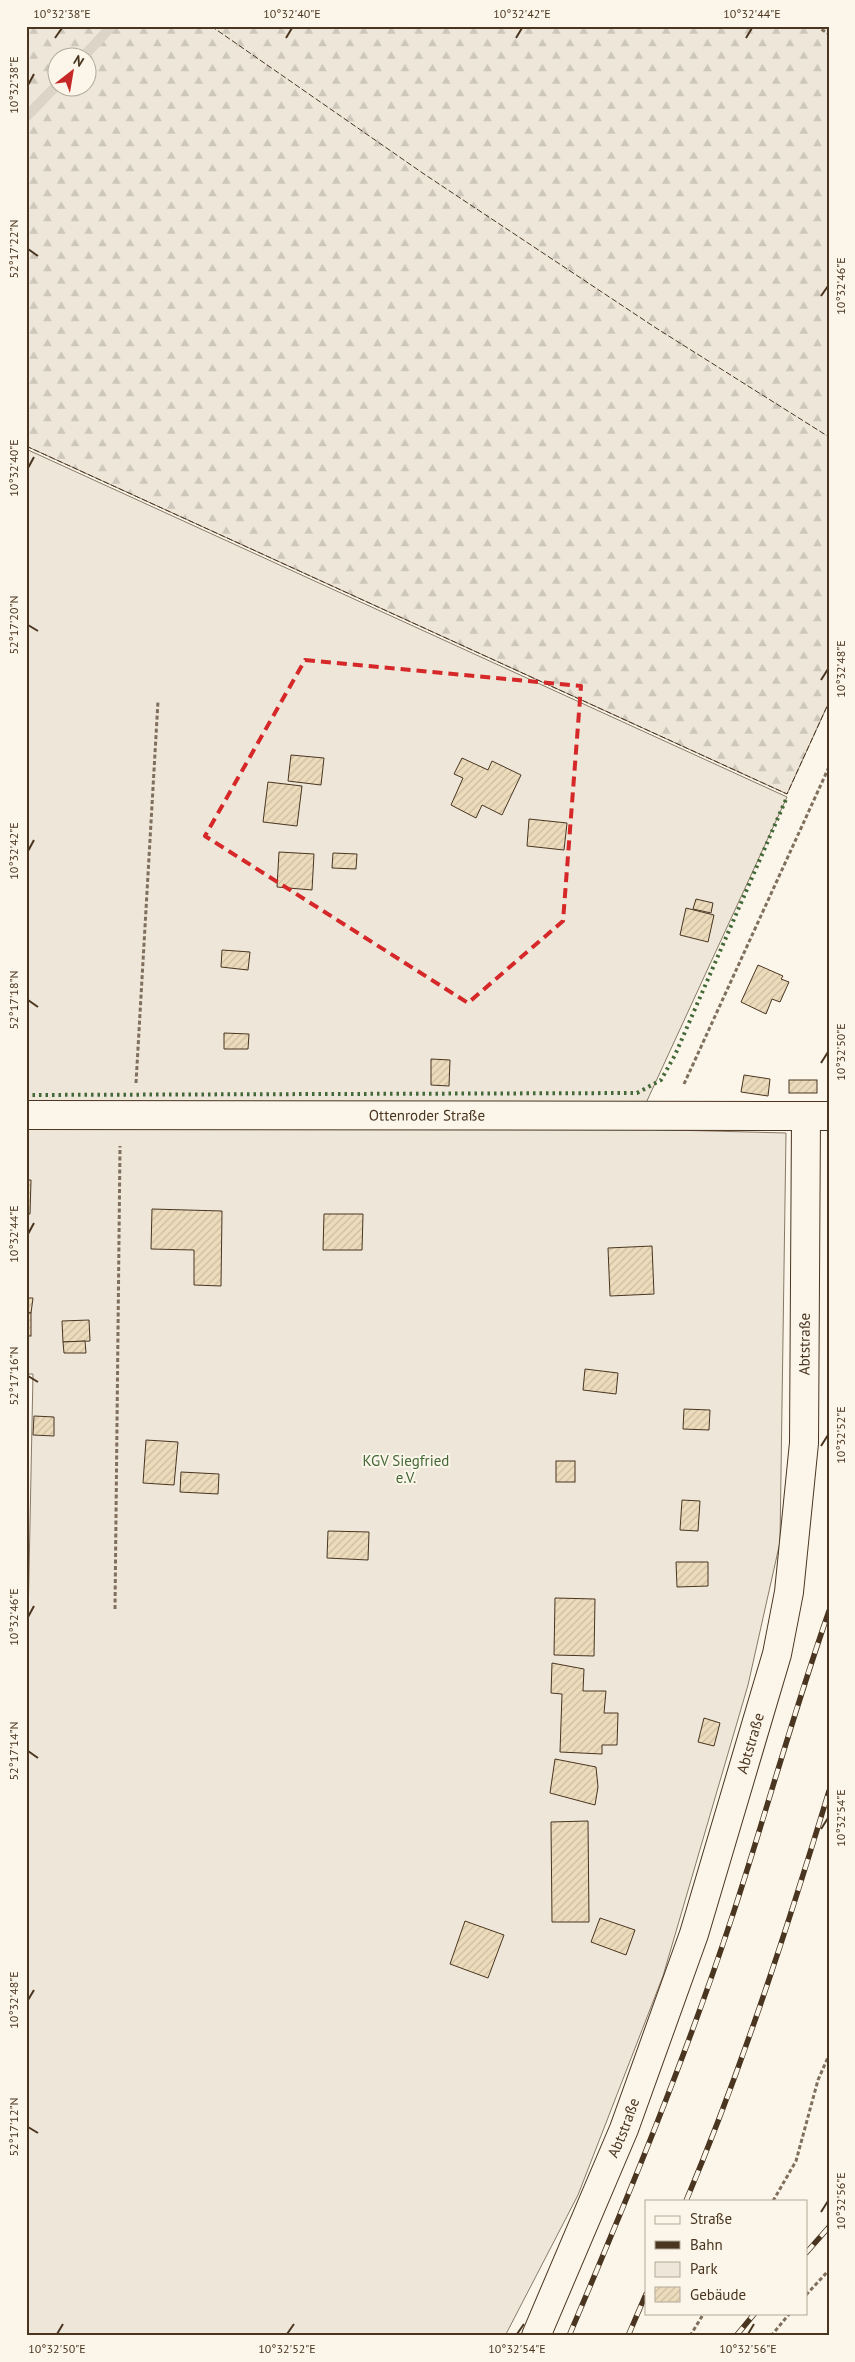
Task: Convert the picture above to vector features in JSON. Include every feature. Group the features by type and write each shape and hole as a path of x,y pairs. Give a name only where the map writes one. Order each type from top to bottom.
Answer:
{"street":[{"name":"Ottenroder Straße","path":"26,1115 670,1114 817,1117"},
{"name":"Abtstraße","path":"536,2336 565,2273 624,2130 691,1943 777,1654 789,1592 804,1443 817,1117"}],"path":[{"path":"816,26 829,34"},
{"path":"115,1609 127,1116 158,700"},
{"path":"670,1114 829,767"},
{"path":"774,2200 796,2161 818,2080 829,2055"},
{"path":"808,2293 829,2270"},
{"path":"690,2336 703,2314"},
{"path":"771,2336 789,2314"}],"highlighted area":[{"path":"305,660 581,686 563,921 468,1003 205,836"}],"green space":[{"path":"26,26 829,26 829,702 787,794 26,446"},
{"name":"KGV Siegfried e.V.","path":"26,449 787,797 634,1129 786,1133 780,1542 748,1685 663,1976 578,2195 505,2336 26,2336 26,1722 33,1374 26,1374"}],"building":[{"path":"291,755 324,758 321,785 288,781"},
{"path":"462,758 488,770 492,761 521,775 502,815 482,805 476,818 451,805 463,778 454,774"},
{"path":"268,782 302,786 297,826 263,822"},
{"path":"529,819 567,823 564,850 527,846"},
{"path":"279,852 314,854 312,890 277,887"},
{"path":"333,853 357,854 356,869 332,868"},
{"path":"696,899 713,903 711,913 693,909"},
{"path":"686,908 714,915 708,942 680,935"},
{"path":"222,950 250,952 248,970 221,967"},
{"path":"758,965 783,976 781,979 789,982 780,1002 772,999 766,1014 741,1002"},
{"path":"224,1033 249,1034 248,1049 224,1049"},
{"path":"431,1059 450,1060 449,1086 431,1085"},
{"path":"744,1075 770,1079 768,1096 741,1092"},
{"path":"789,1080 817,1080 817,1093 789,1093"},
{"path":"26,1180 31,1180 30,1214 26,1214"},
{"path":"152,1209 222,1211 221,1286 194,1285 194,1250 151,1249"},
{"path":"324,1214 363,1214 362,1250 323,1250"},
{"path":"652,1246 654,1294 610,1296 608,1248"},
{"path":"26,1298 33,1298 31,1313 26,1313"},
{"path":"26,1313 31,1313 31,1336 26,1336"},
{"path":"89,1320 90,1341 63,1342 62,1321"},
{"path":"85,1341 86,1353 64,1353 63,1342"},
{"path":"585,1369 618,1373 616,1394 583,1390"},
{"path":"684,1409 710,1410 709,1430 683,1429"},
{"path":"34,1416 54,1417 54,1436 33,1435"},
{"path":"146,1440 178,1442 174,1485 143,1483"},
{"path":"556,1461 575,1461 575,1482 556,1482"},
{"path":"181,1472 219,1474 218,1494 180,1492"},
{"path":"682,1500 700,1501 698,1531 680,1530"},
{"path":"328,1531 369,1532 368,1560 327,1558"},
{"path":"676,1562 708,1562 708,1586 677,1587"},
{"path":"555,1598 595,1599 594,1656 554,1655"},
{"path":"552,1663 584,1669 583,1691 606,1691 604,1713 618,1713 617,1745 602,1745 602,1754 560,1752 562,1694 551,1693"},
{"path":"704,1718 720,1723 714,1746 698,1742"},
{"path":"555,1759 596,1767 598,1787 595,1805 550,1793"},
{"path":"588,1821 589,1922 552,1922 551,1822"},
{"path":"600,1918 635,1930 626,1955 591,1942"},
{"path":"465,1921 504,1935 488,1978 450,1964"}],"waterway":[{"path":"91,48 112,26"},
{"path":"26,117 48,94"}],"railway":[{"path":"569,2336 634,2179 696,2021 733,1914 829,1611"},
{"path":"686,2200 726,2100 763,1998 829,1791"},
{"path":"808,2251 829,2227"},
{"path":"628,2336 645,2296"},
{"path":"736,2336 754,2314"}],"hedge":[{"path":"26,1095 637,1093 661,1080 675,1055 787,797"}],"fence":[{"path":"211,26 424,174 656,328 829,437"},
{"path":"26,446 787,794 829,702"}]}
